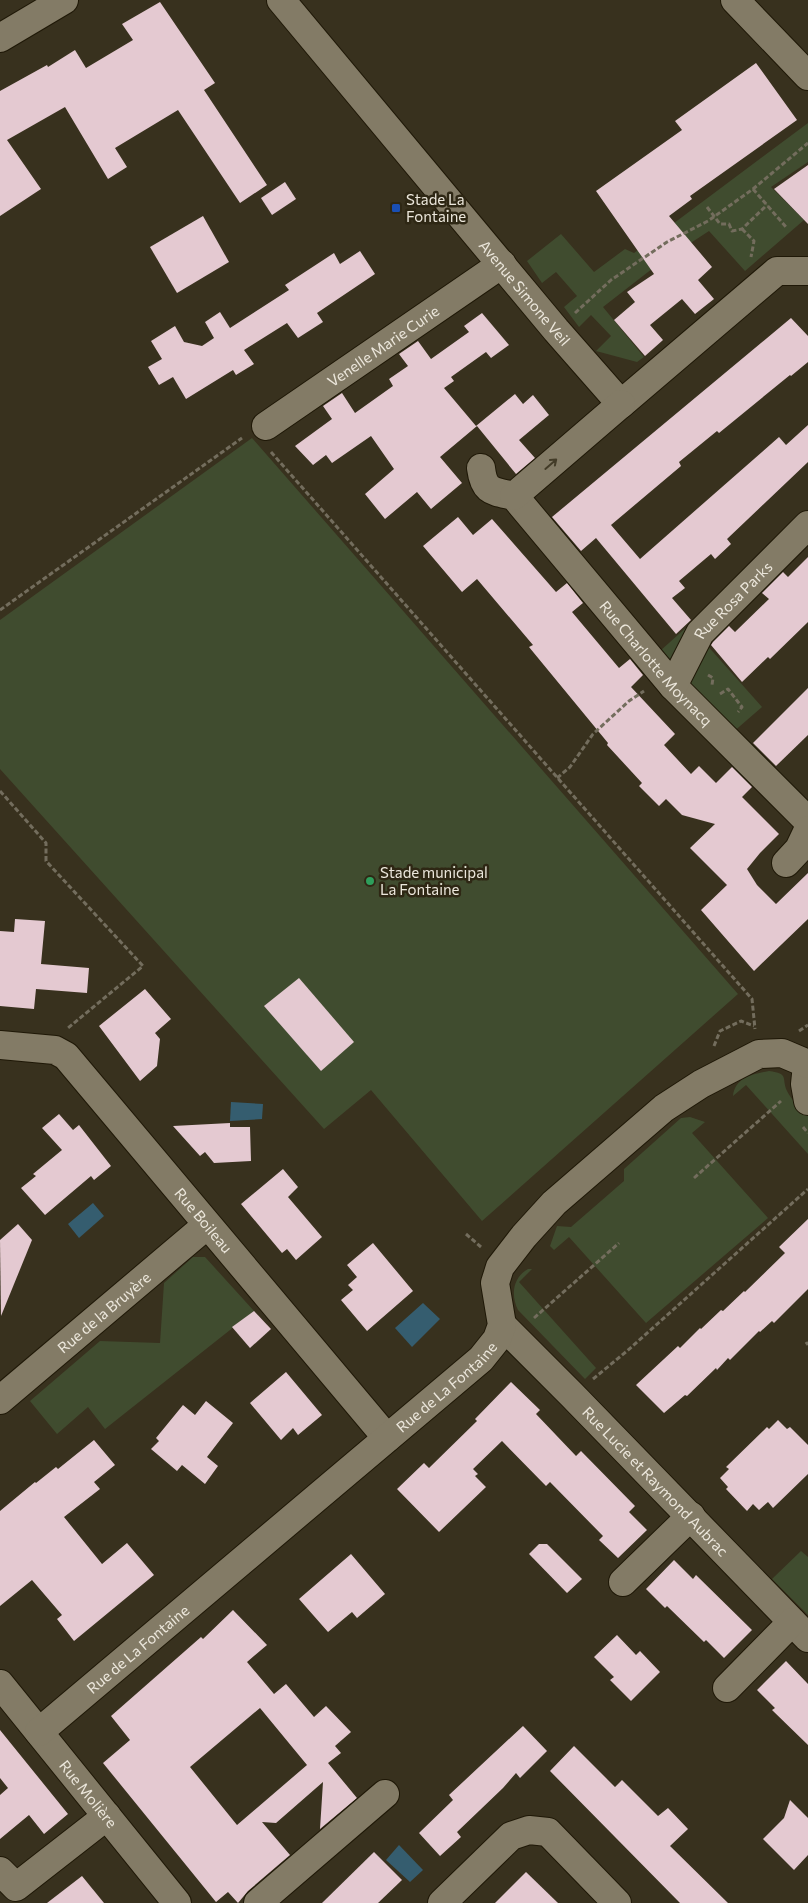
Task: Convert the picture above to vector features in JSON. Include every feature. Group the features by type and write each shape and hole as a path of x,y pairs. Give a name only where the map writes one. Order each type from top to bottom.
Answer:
{"street":[{"path":"0,38 64,0"},
{"name":"Avenue Simone Veil","path":"281,0 556,330 621,404"},
{"path":"736,0 806,74"},
{"name":"Venelle Marie Curie","path":"259,436 502,264"},
{"path":"481,468 483,481 489,488 514,496 777,271 808,271"},
{"name":"Rue Charlotte Moynacq","path":"514,496 673,686 808,821"},
{"name":"Rue Rosa Parks","path":"673,686 700,633 808,525"},
{"path":"786,863 799,849 808,830"},
{"name":"Rue Boileau","path":"0,1045 43,1048 55,1050 66,1056 387,1438"},
{"name":"Rue de La Fontaine","path":"39,1732 481,1359 497,1339 502,1325 495,1283 500,1267 554,1202 664,1108 701,1084 759,1054 782,1053 807,1064"},
{"path":"796,1099 805,1084 807,1064"},
{"name":"Rue de la Bruyère","path":"0,1400 207,1225"},
{"name":"Rue Lucie et Raymond Aubrac","path":"502,1325 691,1516 800,1630"},
{"path":"623,1582 691,1516"},
{"path":"727,1688 800,1630"},
{"name":"Rue Molière","path":"0,1684 177,1903"},
{"path":"258,1903 385,1794"},
{"path":"0,1871 16,1886 107,1816"},
{"path":"442,1903 511,1836 529,1830 548,1832 617,1903"}],"path":[{"path":"556,330 612,280 667,242 714,216 753,189 808,143"},
{"path":"753,189 786,227"},
{"path":"707,207 720,224 729,224 732,231 742,229 767,205"},
{"path":"0,610 259,436 752,999 759,1054"},
{"path":"557,778 570,767 593,734 629,701 653,686 673,686"},
{"path":"0,791 46,843 46,862 143,966 43,1048"},
{"path":"694,1178 796,1099"},
{"path":"591,1380 627,1351 808,1189"},
{"path":"532,1320 619,1243"}],"green space":[{"path":"808,123 808,162 771,187 804,220 745,271 709,231 657,265 603,307 644,357 637,362 596,351 611,336 591,315 579,327 564,307 577,296 556,272 542,283 527,261 561,234 594,272 625,249 634,253"},
{"name":"Stade municipal La Fontaine","path":"252,438 738,994 482,1221 371,1090 324,1129 0,769 0,620"},
{"path":"689,625 762,707 732,733 660,651"},
{"path":"769,1071 776,1072 784,1077 785,1087 789,1094 808,1116 808,1154 746,1085 733,1096 734,1090 741,1081 751,1075"},
{"path":"690,1117 705,1122 692,1133 768,1218 646,1323 569,1237 554,1250 550,1246 557,1226 571,1227 624,1181 624,1169 681,1118"},
{"path":"193,1257 205,1257 254,1311 105,1429 88,1407 57,1434 30,1401 100,1341 160,1343 164,1283"},
{"path":"528,1269 532,1269 519,1282 596,1368 585,1379 518,1310 514,1299 514,1288 519,1277"},
{"path":"801,1551 808,1557 808,1615 772,1579"}],"water":[{"path":"231,1102 263,1104 262,1119 230,1121"},
{"path":"93,1203 104,1216 79,1238 68,1224"},
{"path":"423,1303 440,1319 412,1347 395,1328"},
{"path":"399,1845 423,1870 410,1882 386,1860"}],"building":[{"path":"160,2 215,83 204,90 267,185 240,203 178,110 115,148 127,167 108,179 65,107 7,140 41,189 0,216 0,91 47,65 48,67 75,50 86,68 133,40 122,24"},
{"path":"756,63 797,120 690,196 692,199 669,216 712,267 698,280 714,299 695,314 682,299 650,325 663,340 645,356 614,320 635,302 627,292 654,274 596,191 682,130 675,121"},
{"path":"808,165 808,224 774,189"},
{"path":"285,182 296,199 272,215 261,198"},
{"path":"203,216 229,262 177,293 150,247"},
{"path":"360,251 375,274 317,313 323,322 298,338 287,323 244,350 254,364 236,375 233,370 186,399 173,377 159,385 148,367 162,359 151,341 175,326 184,342 202,346 214,338 205,322 220,312 230,328 289,290 285,285 334,253 340,264"},
{"path":"482,313 509,345 491,358 486,352 451,377 454,381 444,388 476,426 515,394 523,404 533,395 549,415 519,440 535,458 516,474 477,426 440,457 462,483 431,509 417,492 385,519 365,494 394,469 371,436 332,463 326,455 313,465 295,446 332,419 323,406 342,393 355,413 393,386 389,379 408,366 399,354 418,341 431,359 469,332 464,326"},
{"path":"791,318 808,336 808,362 719,433 717,431 679,462 681,466 611,525 640,559 779,437 786,445 808,425 808,462 727,539 731,544 715,559 711,554 679,581 685,588 672,598 691,620 676,634 596,538 581,551 552,517"},
{"path":"458,517 473,535 492,519 556,592 567,583 583,603 572,612 619,668 630,659 643,675 631,687 675,734 664,745 691,774 699,766 716,783 732,767 752,787 742,797 779,834 747,869 757,885 776,904 808,873 808,919 754,971 701,910 727,885 690,848 715,824 682,815 666,799 659,806 639,786 642,783 607,745 608,743 529,647 533,645 477,579 462,592 423,546"},
{"path":"808,557 808,622 770,659 768,657 742,682 711,645 729,626 735,632 769,599 762,593 783,572 788,577"},
{"path":"808,688 808,735 776,766 753,743"},
{"path":"15,919 45,921 41,964 89,968 87,993 36,989 34,1009 0,1006 0,931 14,932"},
{"path":"299,978 354,1042 321,1071 264,1006"},
{"path":"145,989 171,1019 155,1033 160,1039 157,1066 140,1081 99,1026"},
{"path":"59,1114 73,1130 79,1125 111,1166 94,1180 91,1176 45,1215 21,1188 36,1176 33,1174 62,1150 42,1128"},
{"path":"230,1123 230,1127 250,1127 251,1161 214,1163 205,1152 200,1156 173,1126"},
{"path":"283,1169 298,1187 288,1197 322,1237 296,1260 287,1249 282,1253 241,1204"},
{"path":"808,1219 808,1289 774,1323 772,1321 759,1331 730,1360 728,1358 687,1396 685,1395 664,1413 636,1385 678,1346 680,1348 700,1328 745,1292 785,1253 779,1247"},
{"path":"18,1224 32,1240 1,1316 0,1240"},
{"path":"373,1243 413,1291 367,1331 341,1300 353,1290 348,1285 357,1277 347,1265"},
{"path":"254,1311 271,1329 250,1348 232,1327"},
{"path":"286,1372 322,1415 298,1435 293,1428 281,1440 250,1403"},
{"path":"511,1382 540,1410 536,1414 576,1456 581,1451 635,1506 629,1512 647,1530 618,1558 599,1540 603,1536 550,1482 546,1486 502,1441 473,1469 478,1474 475,1476 486,1487 439,1532 397,1489 424,1463 429,1468 477,1421 475,1419"},
{"path":"206,1401 233,1423 207,1457 218,1466 205,1484 182,1465 177,1471 151,1449 159,1441 156,1438 183,1405 195,1415"},
{"path":"778,1420 787,1429 790,1427 808,1445 808,1474 773,1508 768,1502 759,1510 753,1504 747,1511 726,1489 728,1487 720,1478 729,1469 726,1467 767,1427 769,1429"},
{"path":"94,1440 115,1465 94,1482 100,1489 64,1517 102,1564 127,1543 154,1575 74,1641 57,1619 62,1615 32,1580 0,1606 0,1511 35,1482 56,1467 58,1469"},
{"path":"539,1544 547,1544 582,1579 567,1593 529,1554"},
{"path":"351,1554 385,1594 357,1618 352,1612 328,1632 299,1599"},
{"path":"674,1560 693,1579 696,1575 752,1630 724,1658 706,1640 704,1642 667,1606 665,1608 646,1589"},
{"path":"233,1610 267,1645 247,1662 274,1694 286,1684 314,1717 326,1706 351,1732 335,1746 341,1753 328,1763 357,1798 320,1829 323,1782 276,1823 262,1822 290,1855 248,1891 238,1903 228,1892 216,1902 103,1763 130,1740 111,1716 201,1637 203,1639","holes":["260,1708 307,1765 237,1825 190,1767"]},
{"path":"617,1635 636,1655 640,1651 660,1672 631,1701 610,1680 614,1677 594,1657"},
{"path":"786,1661 808,1684 808,1745 772,1710 775,1708 757,1690"},
{"path":"523,1726 547,1751 520,1778 516,1773 457,1832 461,1837 440,1856 419,1833 453,1800 449,1795"},
{"path":"0,1730 68,1814 44,1834 29,1815 0,1839 0,1795 8,1788 0,1778"},
{"path":"574,1746 615,1787 622,1780 658,1816 668,1808 688,1829 670,1846 728,1903 680,1903 550,1771"},
{"path":"790,1800 808,1818 808,1855 794,1870 763,1839 784,1818"},
{"path":"374,1852 402,1880 378,1903 322,1903"},
{"path":"526,1872 558,1903 495,1903"},
{"path":"82,1876 104,1903 47,1903"}],"place":[{"name":"Stade La Fontaine","path":"396,208"},
{"name":"Stade municipal La Fontaine","path":"370,881"}]}
